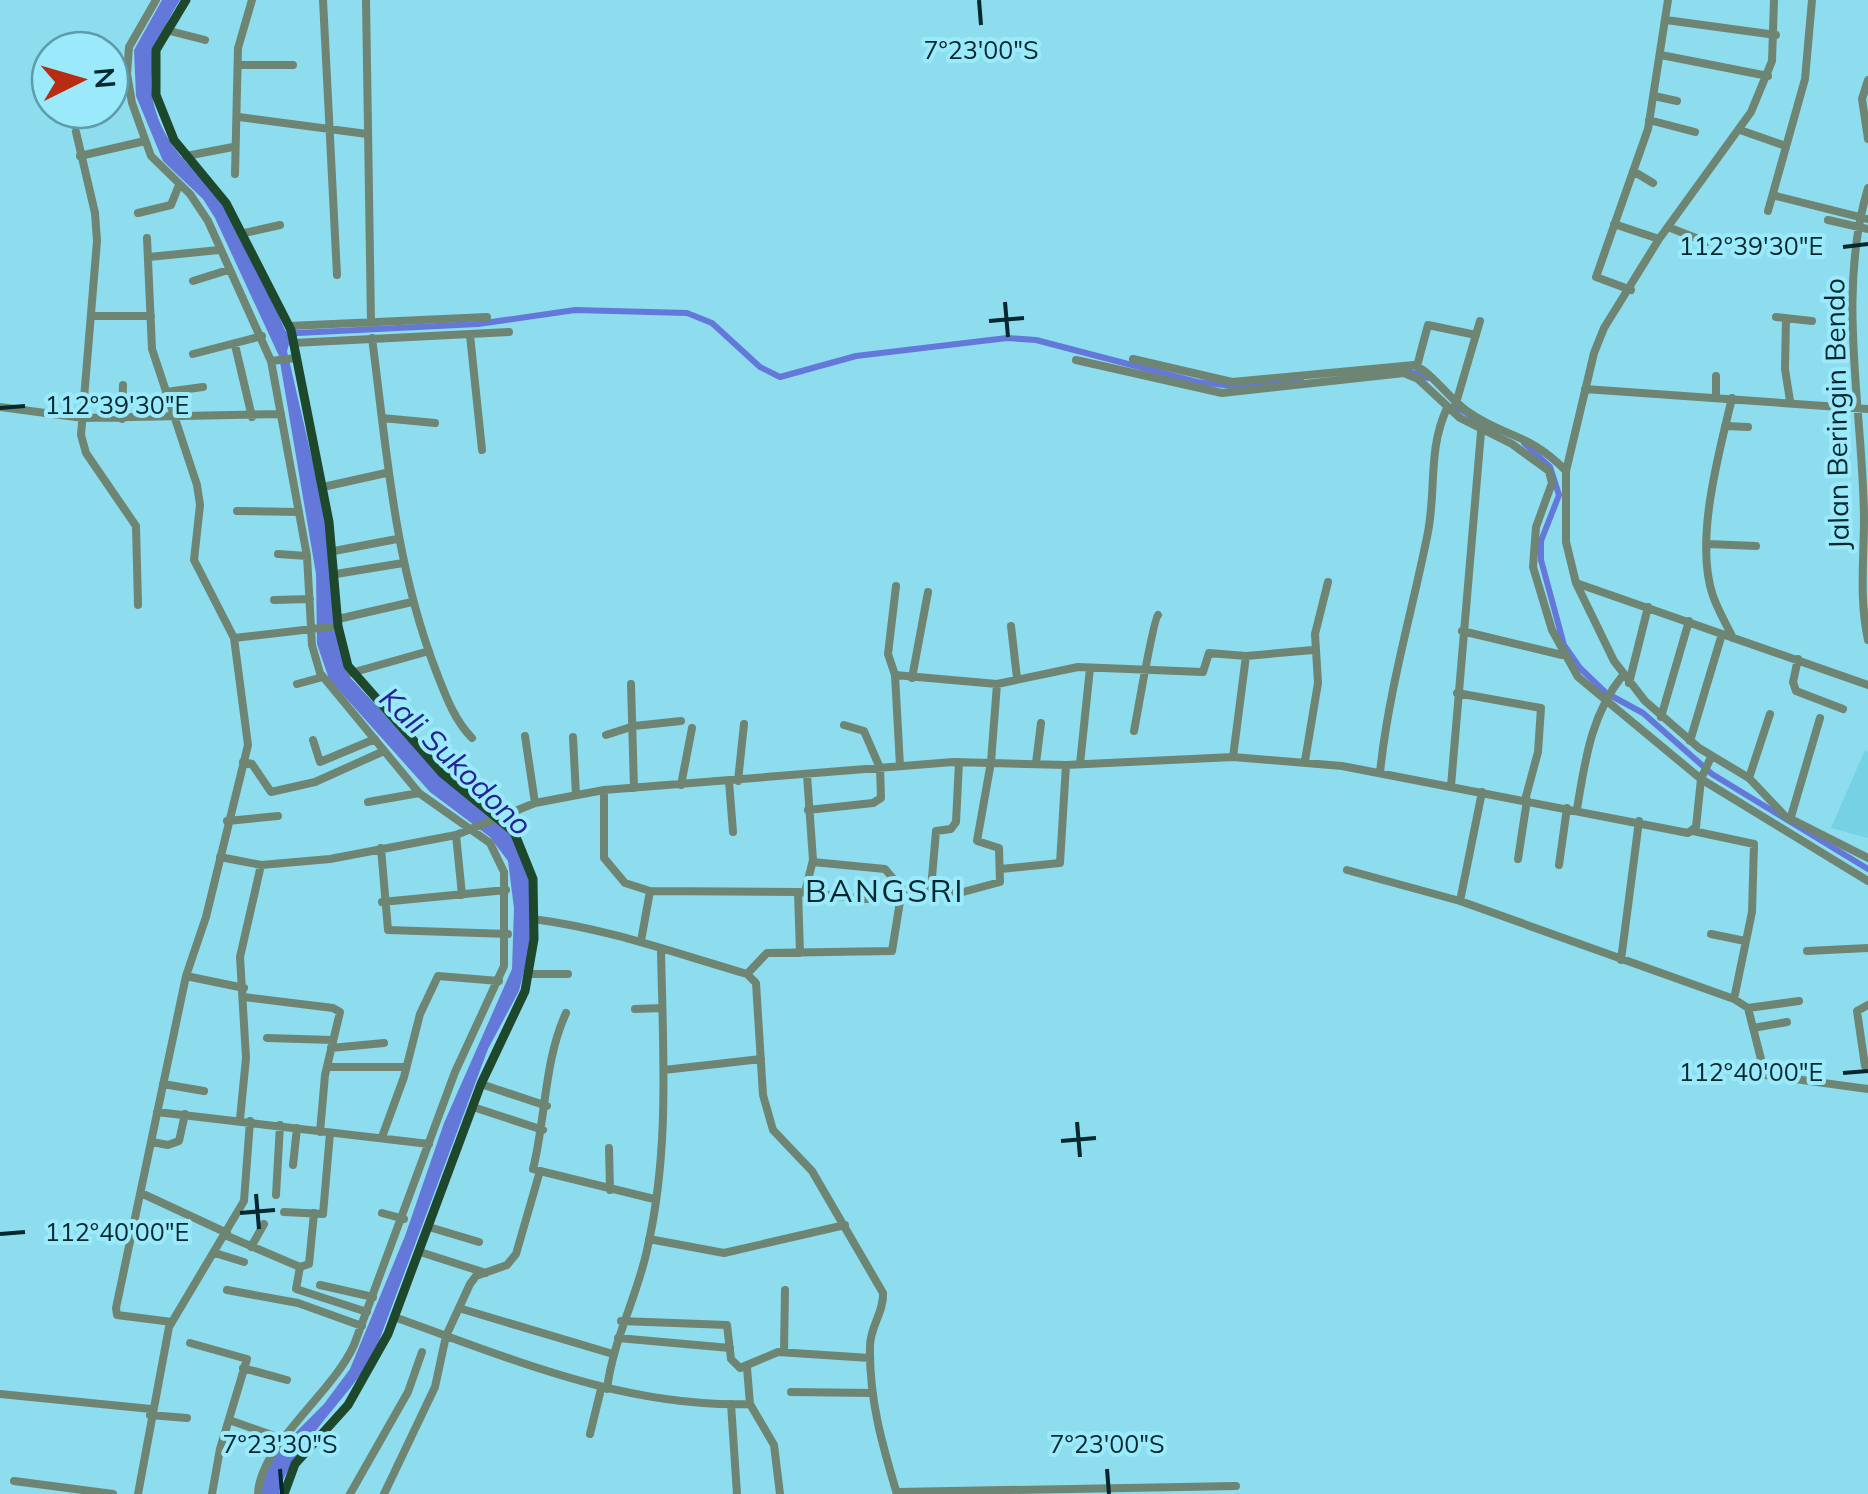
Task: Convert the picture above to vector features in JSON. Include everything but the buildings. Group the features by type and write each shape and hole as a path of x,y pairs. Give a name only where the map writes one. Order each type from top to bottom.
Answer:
{"main road":[{"path":"186,0 156,50 155,86 168,130 221,194 291,335 334,551 337,624 352,673 442,773 498,817 526,852 532,878 530,974 480,1084 394,1318 359,1388 295,1464 284,1494"}],"street":[{"path":"156,0 134,36 128,84 154,160 201,209 275,361 322,677 419,793 474,829 498,853 506,890 508,934 499,981 464,1050 362,1326 341,1372 264,1466 258,1494"},
{"path":"234,174 240,32 252,0"},
{"path":"323,0 330,203 337,275"},
{"path":"366,0 370,323"},
{"path":"1628,293 1596,277 1649,120 1668,0"},
{"path":"1774,0 1776,34 1768,76 1740,130 1659,240 1604,328 1566,471 1566,542 1576,583 1626,679 1661,717 1711,757 1748,778 1785,824 1868,858"},
{"path":"1768,211 1776,196 1783,145 1805,79 1812,0"},
{"path":"1666,20 1776,34"},
{"path":"166,30 206,40"},
{"path":"1661,54 1768,76"},
{"path":"240,65 293,65"},
{"path":"1868,80 1862,99 1868,139"},
{"path":"1654,96 1677,101"},
{"path":"238,117 366,134"},
{"path":"1649,120 1695,132"},
{"path":"1740,130 1783,145"},
{"path":"76,132 96,213 83,418 86,453 136,526 138,605"},
{"path":"80,156 146,141"},
{"path":"186,156 233,147"},
{"path":"1633,171 1652,182"},
{"path":"138,212 172,205 179,185"},
{"name":"Jalan Beringin Bendo","path":"1868,188 1855,288 1855,408 1864,520 1859,576 1868,640"},
{"path":"1776,196 1862,223"},
{"path":"1828,220 1862,223"},
{"path":"1614,224 1659,240"},
{"path":"240,234 280,225"},
{"path":"1668,227 1706,242"},
{"path":"147,238 152,349 197,485 200,505 194,560 234,638 248,734 220,857 186,976 116,1310 172,1322"},
{"path":"149,257 218,250"},
{"path":"201,251 209,275"},
{"path":"192,281 228,270"},
{"path":"1855,288 1868,289"},
{"path":"91,316 151,316"},
{"path":"291,335 370,323 487,317"},
{"path":"1790,401 1781,318 1812,321"},
{"path":"1456,403 1480,321"},
{"path":"1417,366 1428,325 1476,335"},
{"path":"291,335 372,338 509,332"},
{"path":"470,335 482,450"},
{"path":"193,354 262,336"},
{"path":"372,338 386,473 412,602 448,702 472,738"},
{"path":"235,345 252,417"},
{"path":"275,361 293,359"},
{"path":"1134,359 1232,382 1417,366 1482,425 1534,441 1566,471"},
{"path":"1076,360 1222,393 1404,373 1418,379 1447,408 1534,457 1552,476 1536,527 1533,568 1562,655 1578,678 1703,774 1868,881"},
{"path":"1716,376 1716,396"},
{"path":"122,418 123,384"},
{"path":"166,392 203,387"},
{"path":"1585,388 1689,390 1732,398 1868,409"},
{"path":"1732,398 1708,544 1713,596 1733,638"},
{"path":"0,407 83,418 281,414"},
{"path":"1380,773 1394,680 1428,532 1434,435 1447,408"},
{"path":"382,418 436,423"},
{"path":"1451,786 1482,425"},
{"path":"1726,426 1748,427"},
{"path":"323,487 386,473"},
{"path":"237,511 299,512"},
{"path":"334,551 397,539"},
{"path":"1708,544 1756,546"},
{"path":"278,554 307,556"},
{"path":"336,574 403,563"},
{"path":"1305,762 1318,683 1319,658 1313,650 1328,582"},
{"path":"1576,583 1868,685"},
{"path":"896,586 888,654 895,675 900,766"},
{"path":"912,678 928,592"},
{"path":"274,600 310,598"},
{"path":"234,638 337,624 412,602"},
{"path":"1559,864 1586,749 1606,696 1626,679 1648,606"},
{"path":"1134,732 1148,672 1152,621 1158,615"},
{"path":"1661,717 1690,622"},
{"path":"1012,626 1017,678"},
{"path":"1462,631 1562,655"},
{"path":"1690,741 1722,634"},
{"path":"895,675 998,684 1090,668 1204,672 1209,653 1246,656 1313,650"},
{"path":"352,673 429,651"},
{"path":"1233,756 1246,656"},
{"path":"1798,660 1792,682 1796,690 1843,709"},
{"path":"1080,762 1090,668"},
{"path":"296,684 322,677"},
{"path":"630,684 634,788"},
{"path":"813,862 885,869 902,888 963,892 1000,882 999,848 977,841 992,762 998,684"},
{"path":"1457,693 1541,708 1538,752 1518,859"},
{"path":"1748,778 1770,714"},
{"path":"1785,824 1820,718"},
{"path":"606,734 634,726 680,721"},
{"path":"1036,763 1041,722"},
{"path":"733,832 734,781 744,724"},
{"path":"808,810 878,801 880,768 864,730 844,725"},
{"path":"681,785 692,728"},
{"path":"525,736 534,803"},
{"path":"573,737 576,795"},
{"path":"313,740 320,762 375,739"},
{"path":"243,762 252,764 267,789 275,791 315,782 384,752"},
{"path":"220,857 261,865 330,860 456,835 534,803 604,790 960,762 1066,765 1233,756 1305,762 1754,844 1752,912 1734,998"},
{"path":"1693,831 1703,774 1711,757"},
{"path":"931,889 936,831 951,828 956,822 960,762"},
{"path":"1001,869 1060,863 1066,765"},
{"path":"800,952 801,892 813,862 807,775"},
{"path":"604,790 604,858 625,883 650,891 801,892 866,898"},
{"path":"1460,901 1482,792"},
{"path":"368,802 419,793"},
{"path":"227,821 278,816"},
{"path":"1621,960 1640,821"},
{"path":"456,835 462,895"},
{"path":"381,848 382,902 391,932 508,934"},
{"path":"138,1494 150,1412 172,1322 246,1196 241,938 261,865"},
{"path":"1347,870 1460,901 1734,998 1748,1008 1768,1077 1868,1090"},
{"path":"747,974 763,954 892,951 902,888"},
{"path":"382,902 506,890"},
{"path":"640,941 650,891"},
{"path":"534,918 640,941 661,951 747,974 756,982 764,1095 774,1130 812,1170 883,1293 870,1341 872,1393 874,1418 897,1493 1236,1486"},
{"path":"1711,934 1745,941"},
{"path":"1807,951 1868,948"},
{"path":"590,1434 621,1321 650,1239 665,1127 661,951"},
{"path":"530,974 568,974"},
{"path":"186,976 244,992 333,1008 340,1016 327,1067 320,1132"},
{"path":"382,1136 416,1024 438,976 499,981"},
{"path":"1748,1008 1799,1000"},
{"path":"1865,1066 1857,1013 1868,1005"},
{"path":"635,1008 662,1008"},
{"path":"566,1013 554,1040 547,1106 533,1169 654,1198"},
{"path":"1753,1028 1786,1022"},
{"path":"268,1038 332,1044 384,1042"},
{"path":"246,1060 254,1060 257,1054"},
{"path":"664,1070 761,1060"},
{"path":"327,1067 406,1067"},
{"path":"163,1084 204,1091"},
{"path":"480,1084 547,1106"},
{"path":"473,1107 543,1130"},
{"path":"158,1112 429,1144"},
{"path":"152,1142 168,1145 179,1141 185,1114"},
{"path":"276,1195 280,1126"},
{"path":"293,1166 297,1128"},
{"path":"284,1212 314,1214 325,1210 330,1133"},
{"path":"610,1148 610,1190"},
{"path":"384,1494 434,1387 446,1336 474,1279 507,1266 516,1254 540,1170"},
{"path":"140,1193 300,1268 309,1264 314,1214"},
{"path":"382,1212 404,1219"},
{"path":"251,1247 264,1224"},
{"path":"650,1239 724,1253 845,1225"},
{"path":"429,1227 479,1242"},
{"path":"420,1252 490,1274"},
{"path":"215,1253 244,1262"},
{"path":"300,1268 298,1290 367,1312"},
{"path":"320,1285 373,1296"},
{"path":"227,1290 298,1304 362,1326"},
{"path":"784,1352 785,1290"},
{"path":"462,1309 614,1354"},
{"path":"394,1318 604,1389 750,1404"},
{"path":"621,1321 724,1324 730,1329 733,1364 747,1368 784,1352 870,1358"},
{"path":"618,1338 730,1348"},
{"path":"190,1343 246,1356 212,1494"},
{"path":"350,1494 408,1392 422,1352"},
{"path":"243,1368 287,1380"},
{"path":"747,1368 750,1404 774,1445 780,1494"},
{"path":"791,1392 872,1393"},
{"path":"0,1394 187,1418"},
{"path":"731,1404 738,1494"},
{"path":"229,1420 283,1439"},
{"path":"14,1481 113,1494"}],"shaded area":[{"path":"1865,750 1868,752 1868,838 1831,828"}],"water":[{"path":"162,0 180,0 153,62 154,102 170,142 234,217 290,341 287,351 331,541 338,642 348,675 446,781 515,836 529,875 532,939 519,991 488,1049 373,1357 305,1445 279,1494 259,1494 273,1455 324,1404 350,1369 405,1236 444,1123 512,969 514,908 508,861 490,837 430,792 329,679 317,644 316,574 279,356 215,218 203,199 163,161 136,96 134,50"}],"waterway":[{"path":"278,334 478,324 575,310 687,313 712,323 760,367 780,377 856,356 1007,338 1036,340 1197,382 1242,387 1301,379"},
{"path":"1403,369 1428,378"},
{"path":"1454,405 1477,420"},
{"path":"1524,443 1550,467 1559,495 1541,541 1541,560 1564,645 1580,668 1606,693 1643,713 1712,774 1868,869"}],"district":[{"name":"BANGSRI","path":"885,890"}],"water label":[{"name":"Kali Sukodono","path":"456,761"}]}
